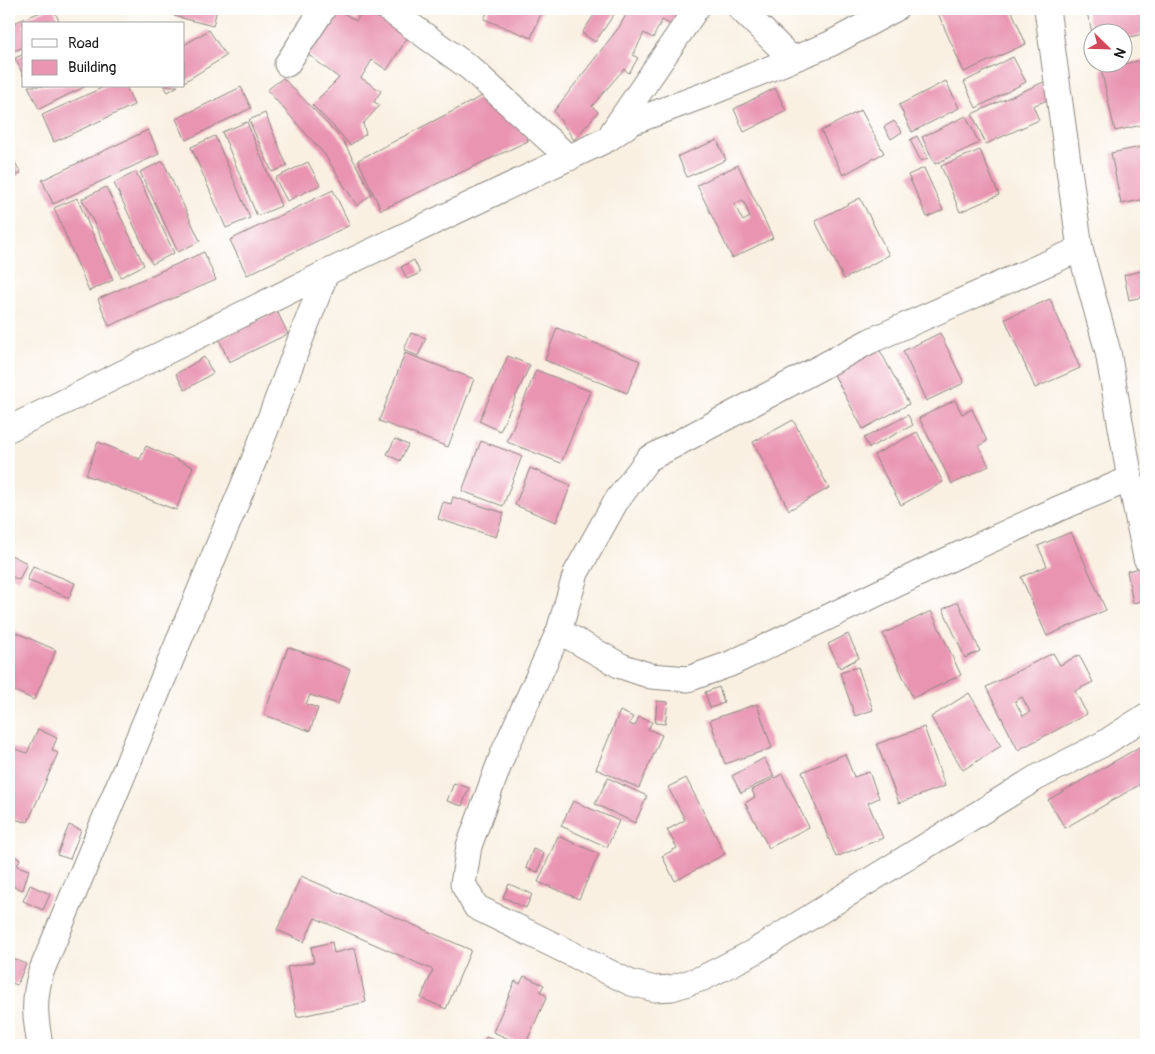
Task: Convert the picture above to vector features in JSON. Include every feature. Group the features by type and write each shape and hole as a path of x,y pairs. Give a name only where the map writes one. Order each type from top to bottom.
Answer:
{"street":[{"path":"287,64 323,9"},
{"path":"388,9 470,68 569,158"},
{"path":"608,139 696,9"},
{"path":"741,9 792,59"},
{"path":"1046,9 1080,249 1108,352 1146,558"},
{"path":"9,429 326,273 608,139 632,122 710,93 830,44 890,10"},
{"path":"1080,249 870,340 648,459 616,503 576,573 559,632 503,754 469,846 463,884 476,907 631,983 655,988 672,988 703,978 752,953 1036,778 1103,744 1146,716"},
{"path":"40,1045 34,1012 36,991 41,972 254,460 326,273"},
{"path":"559,632 621,666 651,676 688,679 730,664 988,541 1130,479"}],"building":[{"path":"48,9 54,9 59,22 22,22 22,48 12,52 9,43 9,25"},
{"path":"176,9 217,9 213,26 174,16"},
{"path":"334,9 356,21 364,9 408,37 387,70 372,60 361,78 381,91 374,102 380,105 363,124 366,134 350,145 312,105 339,78 306,53"},
{"path":"489,9 543,9 531,38 484,19"},
{"path":"598,9 617,10 595,42 582,33"},
{"path":"629,9 679,9 671,25 662,20 653,38 644,33 633,55 638,58 629,73 624,69 592,106 598,112 574,140 554,111 620,26"},
{"path":"936,9 1011,9 1026,44 964,72"},
{"path":"1086,9 1141,9 1146,33 1132,36 1132,22 1089,22"},
{"path":"209,30 226,56 185,81 185,44"},
{"path":"22,55 22,73 15,58"},
{"path":"1013,57 1026,82 976,108 964,82"},
{"path":"1146,59 1146,124 1115,131 1102,72 1132,72 1132,62"},
{"path":"283,78 342,139 372,194 357,206 325,155 267,90"},
{"path":"946,81 959,108 912,132 899,105"},
{"path":"1046,81 1054,97 1033,106 1039,120 986,144 972,114"},
{"path":"241,87 251,108 186,140 176,119"},
{"path":"29,88 82,88 39,109"},
{"path":"102,88 127,88 134,105 54,142 42,115"},
{"path":"165,88 175,88 168,92"},
{"path":"775,88 786,111 744,132 734,109"},
{"path":"486,94 519,115 528,141 381,210 358,160"},
{"path":"861,110 884,153 843,175 821,131"},
{"path":"265,113 287,166 272,172 249,120"},
{"path":"966,116 979,143 935,164 922,137"},
{"path":"894,121 902,132 891,139 884,127"},
{"path":"247,122 281,206 257,216 222,132"},
{"path":"148,130 159,154 53,204 42,180"},
{"path":"215,136 250,218 226,228 191,147"},
{"path":"917,136 928,158 921,161 910,140"},
{"path":"717,140 726,160 687,177 678,156"},
{"path":"9,144 14,156 9,158"},
{"path":"1146,146 1146,199 1121,204 1111,153"},
{"path":"980,150 999,195 960,212 941,166"},
{"path":"14,161 21,173 9,181 9,165"},
{"path":"163,161 200,241 178,252 140,172"},
{"path":"308,162 320,185 287,201 275,178"},
{"path":"738,165 773,238 732,258 697,185","holes":["743,200 750,217 743,221 734,204"]},
{"path":"924,168 943,210 927,217 908,175"},
{"path":"136,172 174,253 152,264 114,183"},
{"path":"106,187 144,265 121,277 82,199"},
{"path":"333,190 350,225 247,275 230,240"},
{"path":"77,198 113,280 89,291 54,208"},
{"path":"860,198 889,255 844,279 815,221"},
{"path":"204,252 216,280 109,326 98,299"},
{"path":"414,260 420,273 407,279 401,267"},
{"path":"1146,270 1146,296 1129,300 1124,275"},
{"path":"1050,299 1080,368 1035,388 1005,319"},
{"path":"277,311 288,334 229,362 219,339"},
{"path":"557,328 640,361 627,393 545,360"},
{"path":"411,333 426,338 418,356 404,350"},
{"path":"940,333 964,383 926,401 903,351"},
{"path":"878,347 909,404 863,429 832,371"},
{"path":"405,353 474,379 448,447 379,421"},
{"path":"508,356 530,365 500,431 479,421"},
{"path":"204,357 213,373 185,390 176,374"},
{"path":"536,370 590,391 561,463 507,442"},
{"path":"955,400 962,414 972,409 987,441 979,446 989,466 952,484 919,418"},
{"path":"908,415 913,425 869,448 864,438"},
{"path":"793,420 829,488 789,510 753,442"},
{"path":"917,432 943,482 901,505 874,455"},
{"path":"395,439 408,445 400,461 387,454"},
{"path":"481,441 522,456 503,506 462,491"},
{"path":"98,442 140,459 146,446 193,467 176,510 86,475"},
{"path":"530,468 571,485 556,522 515,505"},
{"path":"453,497 504,513 496,537 438,519 443,502 451,504"},
{"path":"1071,532 1106,610 1047,636 1021,577 1047,566 1038,546"},
{"path":"11,555 27,563 19,580 9,575"},
{"path":"33,566 75,583 69,598 27,580"},
{"path":"1145,567 1146,600 1133,603 1127,571"},
{"path":"958,602 980,651 965,658 943,609"},
{"path":"931,611 961,675 913,698 883,634"},
{"path":"15,632 56,650 34,700 9,688 9,646"},
{"path":"848,634 859,658 840,668 828,644"},
{"path":"288,647 350,669 338,704 310,695 306,704 318,708 310,731 264,715"},
{"path":"1053,653 1060,665 1079,655 1093,682 1075,691 1087,714 1018,750 986,687","holes":["1022,697 1030,712 1023,716 1015,701"]},
{"path":"858,667 873,710 855,716 840,673"},
{"path":"719,687 724,703 710,708 705,692"},
{"path":"969,693 1001,746 963,770 931,717"},
{"path":"657,701 668,702 665,724 655,723"},
{"path":"757,704 772,748 725,764 710,720"},
{"path":"620,711 633,717 629,724 635,726 639,717 652,722 648,729 662,735 639,788 596,769"},
{"path":"924,727 945,786 899,803 877,744"},
{"path":"38,729 57,738 52,750 58,753 28,822 24,822 9,817 9,752 10,747 27,753"},
{"path":"1146,743 1146,781 1065,828 1048,800"},
{"path":"845,754 854,777 869,772 879,798 868,803 883,838 836,857 802,772"},
{"path":"764,758 774,776 741,793 732,776"},
{"path":"782,774 809,827 769,848 745,803 755,797 752,790"},
{"path":"608,778 647,796 635,823 595,804"},
{"path":"686,778 725,854 675,881 662,856 677,848 667,830 685,820 668,787"},
{"path":"454,783 469,788 462,806 447,801"},
{"path":"573,801 619,821 607,847 561,826"},
{"path":"69,825 81,830 70,859 57,855"},
{"path":"558,836 599,854 579,899 538,882"},
{"path":"533,849 544,853 538,872 526,868"},
{"path":"9,854 20,859 17,866 29,870 23,890 9,885"},
{"path":"301,876 471,950 446,1009 421,998 433,970 315,918 304,942 277,930"},
{"path":"509,884 532,894 526,908 503,897"},
{"path":"30,885 50,894 43,910 23,901"},
{"path":"332,942 334,953 355,948 366,1002 297,1017 287,967 314,962 311,947"},
{"path":"12,958 26,964 17,985 9,982 9,967"},
{"path":"524,976 544,985 540,992 547,996 525,1045 523,1045 493,1032 515,981 520,984"},
{"path":"486,1037 507,1045 483,1045"}]}
